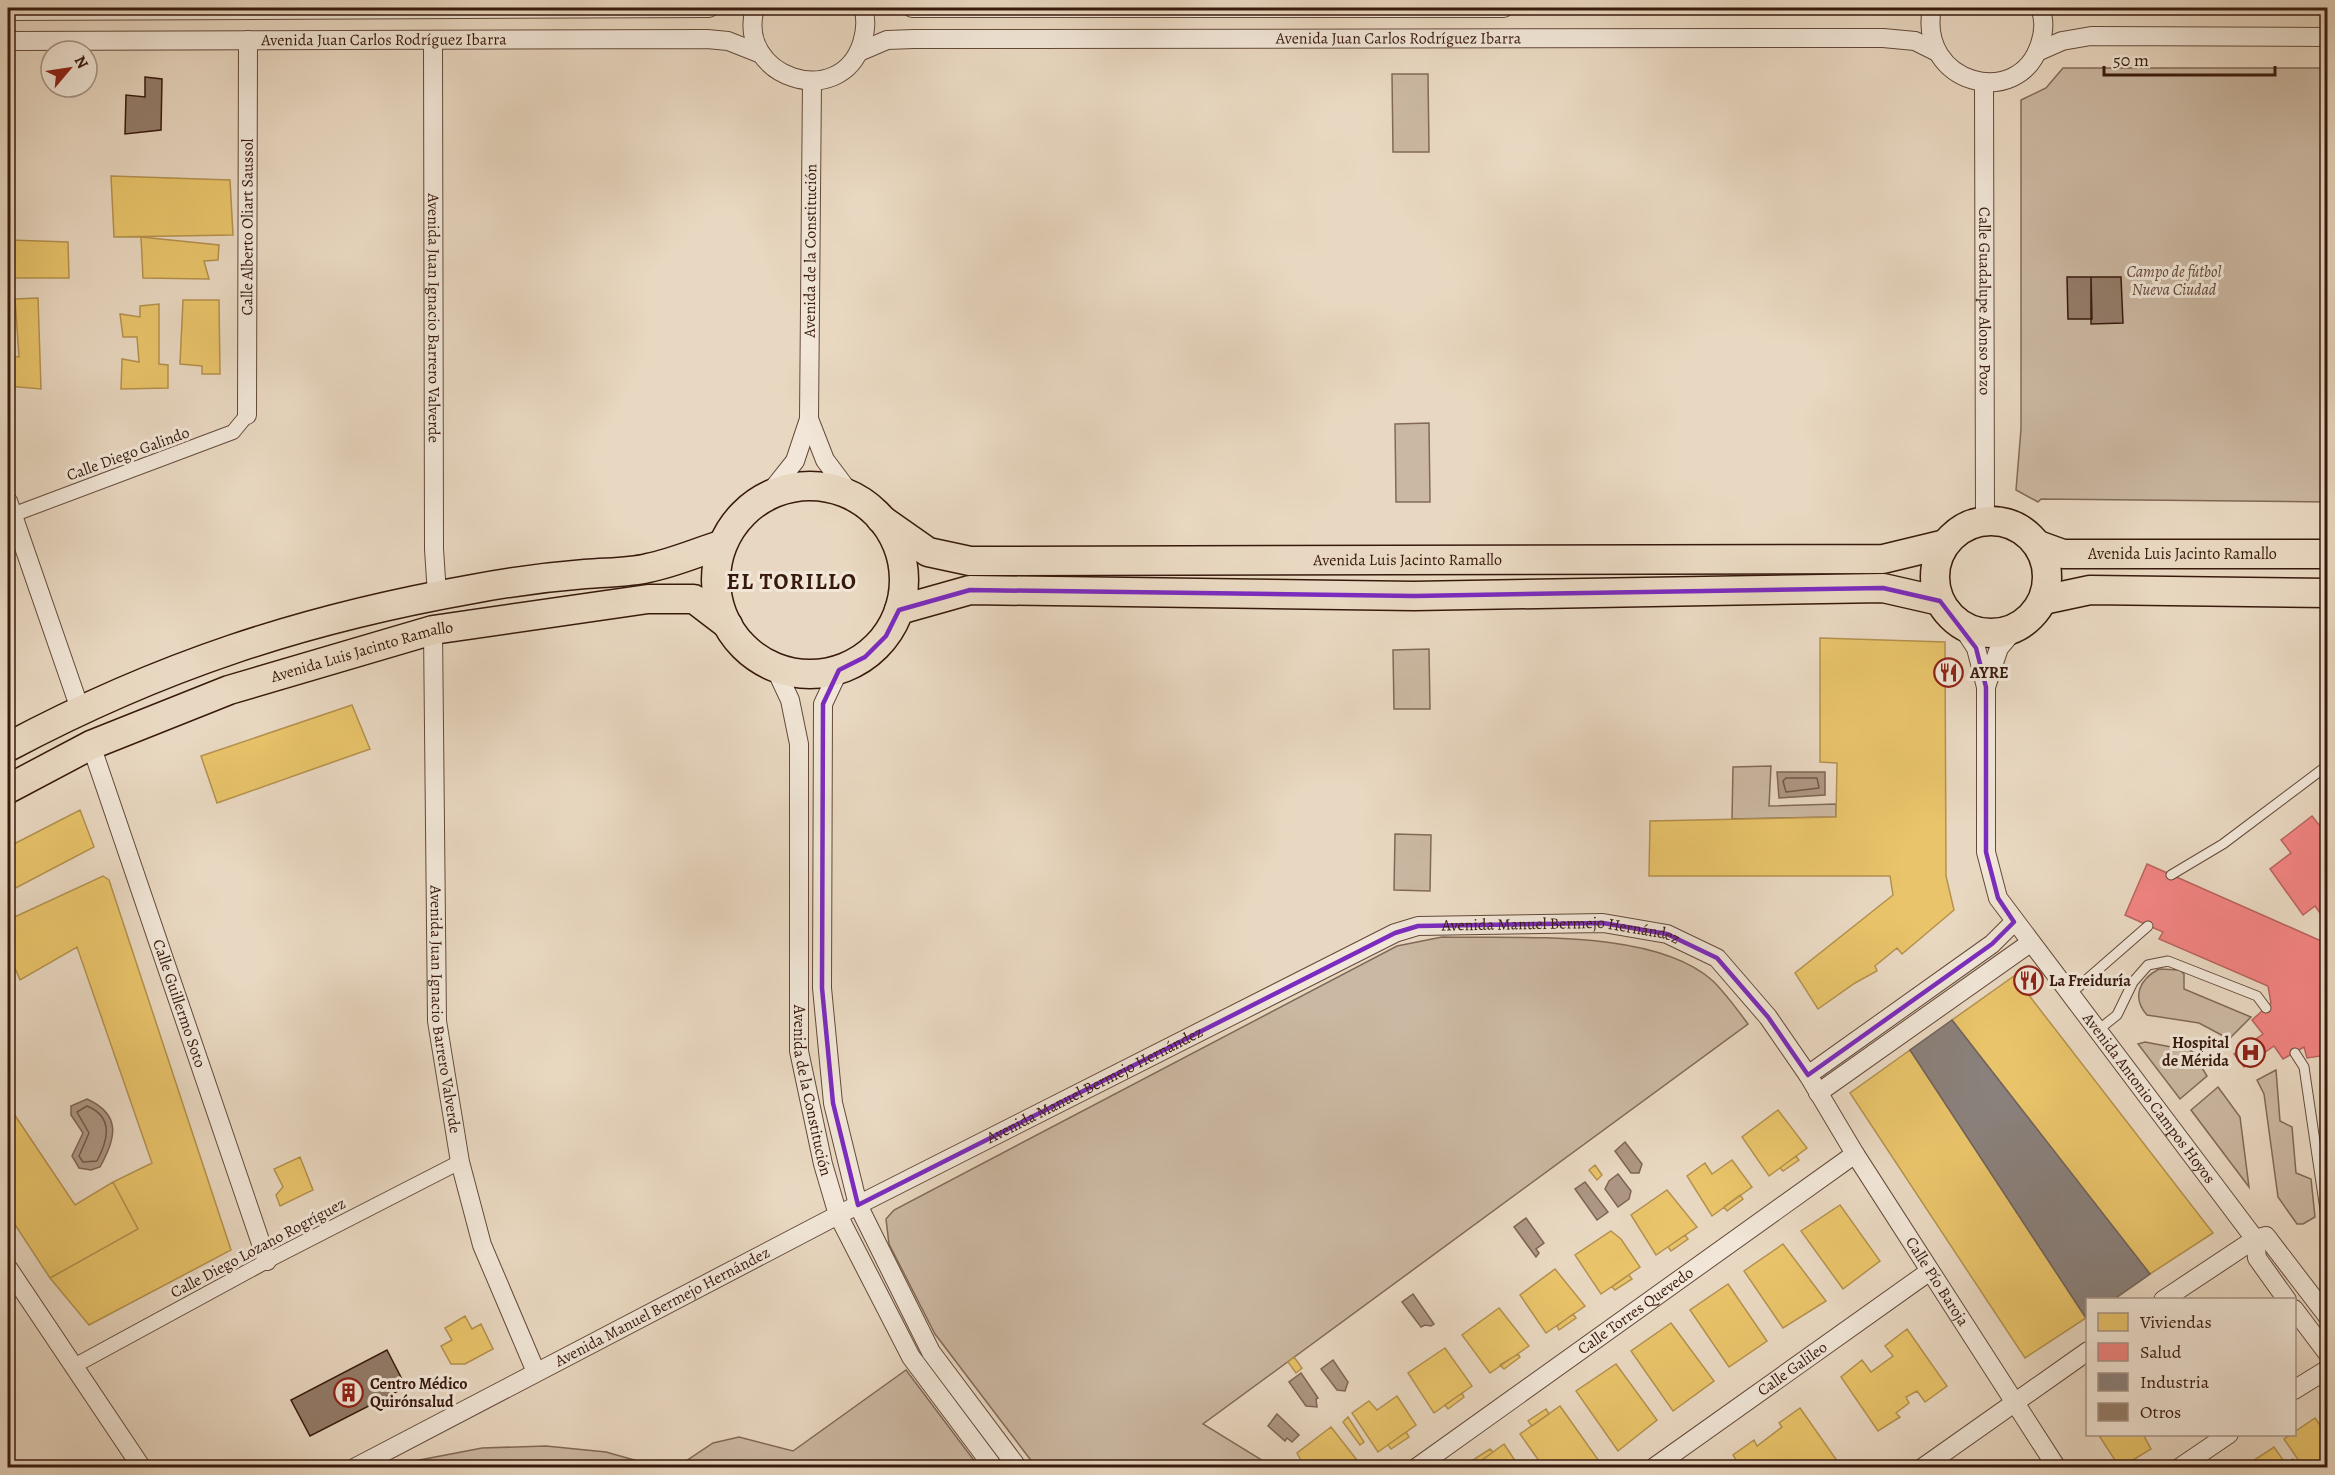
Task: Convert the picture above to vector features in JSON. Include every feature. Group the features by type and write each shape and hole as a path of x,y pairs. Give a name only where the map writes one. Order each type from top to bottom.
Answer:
{"main road":[{"path":"824,486 852,496 881,519 898,547 904,579 900,610 886,636 866,657 839,670 818,675 796,674 775,668 748,651 728,625 715,590 722,544 740,516 768,495 794,487 824,486"},
{"name":"Avenida Luis Jacinto Ramallo","path":"881,519 928,552 970,561 1883,559 1945,544"},
{"path":"1985,520 2003,521 2023,530 2038,545 2048,571 2043,600 2026,621 2016,628 1993,634 1982,633 1961,625 1950,615 1940,601 1935,577 1938,557 1945,544 1958,531 1985,520"},
{"path":"8,747 80,709 204,658 274,634 437,596 546,578 648,568 722,544"},
{"name":"Avenida Luis Jacinto Ramallo","path":"2038,545 2063,554 2328,554"},
{"path":"900,610 970,590 1517,594 1883,588 1940,601"},
{"path":"2043,600 2090,590 2328,593"},
{"name":"Avenida Luis Jacinto Ramallo","path":"8,789 92,745 229,690 433,630 648,599 694,599 728,625"}],"street":[{"name":"Avenida Juan Carlos Rodríguez Ibarra","path":"8,11 709,8"},
{"path":"755,8 753,34 761,54 777,71 794,79 812,81 831,77 848,67 859,52 866,31 863,8"},
{"name":"Avenida Juan Carlos Rodríguez Ibarra","path":"912,8 1504,8"},
{"path":"1932,8 1930,26 1937,52 1951,70 1970,80 1984,82 2001,81 2017,74 2037,52 2062,40 2091,36 2328,37"},
{"path":"2037,52 2044,31 2040,8"},
{"name":"Avenida Juan Carlos Rodríguez Ibarra","path":"859,52 887,40 914,39 1882,38 1915,41 1937,52"},
{"name":"Avenida Juan Carlos Rodríguez Ibarra","path":"8,40 707,39 728,41 761,54"},
{"name":"Calle Alberto Oliart Saussol","path":"248,40 248,415"},
{"name":"Avenida Juan Ignacio Barrero Valverde","path":"432,40 434,549 437,596"},
{"name":"Avenida de la Constitución","path":"768,495 795,461 809,419 812,81"},
{"name":"Calle Guadalupe Alonso Pozo","path":"1984,82 1985,520"},
{"name":"Calle Diego Galindo","path":"10,508 233,432 248,415"},
{"name":"Avenida de la Constitución","path":"809,419 825,460 852,496"},
{"path":"10,508 80,709"},
{"name":"Avenida Antonio Campos Hoyos","path":"1961,625 1976,648 1986,687 1986,852 1998,898 2255,1239 2256,1258 2286,1298"},
{"name":"Avenida Antonio Campos Hoyos","path":"1986,687 1999,648 2016,628"},
{"name":"Avenida Juan Ignacio Barrero Valverde","path":"433,630 437,1021 460,1162 482,1245 536,1372"},
{"name":"Avenida de la Constitución","path":"775,668 790,700 799,744 799,1051 823,1164 838,1215 911,1357 994,1467"},
{"name":"Avenida de la Constitución","path":"839,670 823,704 822,988 833,1103 858,1205 905,1304 931,1352 1018,1467"},
{"name":"Calle Guillermo Soto","path":"92,745 267,1261"},
{"path":"1808,1075 1992,944 2014,922"},
{"name":"Avenida Manuel Bermejo Hernández","path":"354,1467 838,1215 1395,933 1418,926 1603,923 1668,934 1717,958 1768,1017 1818,1093"},
{"path":"1818,1093 2030,943"},
{"name":"Calle Pío Baroja","path":"1818,1093 2057,1467"},
{"name":"Calle Torres Quevedo","path":"1416,1467 1855,1154"},
{"name":"Calle Diego Lozano Rogríguez","path":"74,1366 267,1261 460,1162"},
{"name":"Avenida Antonio Campos Hoyos","path":"2255,1239 2266,1236 2328,1317"},
{"path":"2165,1298 2255,1239"},
{"path":"8,1268 139,1464"},
{"name":"Calle Galileo","path":"1653,1467 1930,1271"},
{"path":"2296,1310 2328,1354"},
{"path":"1922,1467 2086,1352"},
{"path":"2296,1389 2328,1369"},
{"path":"2179,1467 2226,1436"}],"lane":[{"path":"2171,875 2223,844 2328,765"},
{"path":"2069,994 2148,926"},
{"path":"2097,1031 2117,1015 2133,982 2148,965 2168,962 2257,996 2266,1008"},
{"path":"2295,1053 2304,1067 2328,1230"}],"highlighted area":[{"path":"1883,588 1940,601 1976,648 1986,687 1986,852 1998,898 2014,922 1992,944 1808,1075 1768,1017 1717,958 1667,934 1603,923 1418,926 1395,933 858,1205 833,1103 822,988 823,704 839,670 865,657 886,636 899,610 970,590 1414,596"}],"green space":[{"name":"Campo de fútbol Nueva Ciudad","path":"2063,68 2327,68 2327,502 2041,499 2038,502 2016,490 2021,429 2021,100 2046,88"},
{"path":"1392,74 1428,74 1429,152 1393,152"},
{"path":"1429,423 1430,502 1396,502 1395,424"},
{"path":"1429,649 1430,709 1394,709 1393,650"},
{"path":"1771,766 1769,806 1836,804 1836,817 1732,819 1733,767"},
{"path":"1395,834 1431,835 1430,891 1394,890"},
{"path":"1442,937 1584,940 1621,944 1656,952 1688,964 1713,981 1748,1024 1203,1424 1273,1467 1036,1467 935,1334 889,1244 886,1219 894,1210 1397,946"},
{"path":"2159,969 2180,970 2184,974 2184,989 2251,1017 2229,1039 2199,1023 2147,1015 2139,1002 2140,989 2147,978"},
{"path":"2145,1042 2192,1051 2207,1076 2180,1099 2138,1044"},
{"path":"2276,1070 2280,1121 2292,1127 2296,1173 2311,1179 2315,1217 2303,1224 2297,1224 2278,1197 2264,1094 2257,1080"},
{"path":"2218,1087 2240,1117 2249,1187 2191,1110"},
{"path":"906,1370 979,1467 677,1467 713,1443 739,1437 793,1451"},
{"path":"546,1446 606,1452 659,1467 396,1467 404,1463 482,1448"}],"water":[{"path":"1777,772 1825,772 1825,795 1779,798"},
{"path":"87,1099 106,1112 113,1128 110,1146 100,1167 91,1170 79,1168 72,1156 83,1133 71,1115 71,1106"},
{"path":"1625,1142 1642,1164 1639,1173 1631,1173 1615,1151"},
{"path":"1618,1174 1631,1191 1629,1199 1618,1207 1605,1189 1609,1181"},
{"path":"1585,1182 1608,1212 1597,1220 1575,1189"},
{"path":"1526,1218 1544,1243 1536,1249 1539,1253 1536,1257 1514,1227"},
{"path":"1413,1294 1434,1324 1431,1326 1421,1327 1402,1302"},
{"path":"1333,1360 1348,1382 1345,1391 1337,1390 1321,1369"},
{"path":"1301,1373 1318,1398 1316,1399 1317,1407 1306,1406 1289,1382"},
{"path":"1277,1414 1299,1435 1292,1442 1287,1438 1285,1441 1268,1426"}],"building: Viviendas":[{"path":"111,176 230,180 233,235 114,237"},
{"path":"141,237 219,245 218,260 204,261 209,279 143,278"},
{"path":"10,240 68,242 69,278 9,278"},
{"path":"38,298 41,389 8,386 8,356 19,357 15,299"},
{"path":"183,300 219,300 220,374 202,374 202,366 180,364"},
{"path":"159,304 159,364 168,365 168,388 121,389 122,359 139,362 137,337 123,337 120,314 140,317 140,306"},
{"path":"1820,638 1945,642 1946,876 1954,910 1902,954 1897,948 1875,966 1877,971 1855,983 1818,1009 1795,973 1893,895 1890,876 1649,876 1650,821 1836,817 1837,763 1820,762"},
{"path":"352,705 370,749 217,803 201,756"},
{"path":"80,810 94,847 8,892 8,847"},
{"path":"103,876 109,880 231,1250 89,1325 50,1278 138,1229 113,1182 152,1163 77,947 20,980 8,952 8,920"},
{"path":"2014,976 2213,1233 2150,1274 1952,1020"},
{"path":"1910,1050 2086,1318 2025,1358 1850,1093"},
{"path":"8,1105 75,1205 113,1182 138,1229 50,1278 8,1214"},
{"path":"1778,1110 1807,1148 1769,1176 1742,1137"},
{"path":"1796,1156 1799,1160 1783,1171 1780,1168"},
{"path":"300,1157 313,1190 280,1206 276,1195 283,1187 274,1169"},
{"path":"1732,1160 1752,1187 1712,1216 1687,1176 1705,1163 1712,1174"},
{"path":"1595,1165 1602,1175 1597,1180 1589,1170"},
{"path":"1667,1190 1697,1227 1656,1255 1631,1215"},
{"path":"1740,1195 1743,1199 1727,1211 1724,1207"},
{"path":"1840,1205 1880,1261 1843,1289 1801,1231"},
{"path":"1611,1231 1621,1239 1640,1267 1601,1294 1575,1255"},
{"path":"1685,1235 1688,1239 1671,1251 1668,1247"},
{"path":"1783,1244 1826,1301 1783,1328 1744,1271"},
{"path":"1555,1269 1585,1306 1546,1333 1520,1295"},
{"path":"1629,1275 1632,1279 1615,1290 1612,1287"},
{"path":"1728,1284 1767,1341 1729,1367 1690,1310"},
{"path":"1499,1308 1529,1346 1490,1373 1462,1335"},
{"path":"1573,1314 1576,1318 1559,1330 1557,1326"},
{"path":"465,1316 472,1329 481,1324 493,1349 465,1364 451,1364 441,1346 452,1340 445,1328"},
{"path":"1671,1323 1714,1381 1673,1411 1631,1351"},
{"path":"1907,1329 1947,1386 1925,1402 1917,1391 1906,1397 1909,1403 1896,1413 1900,1417 1878,1431 1841,1377 1862,1360 1871,1372 1893,1356 1885,1346"},
{"path":"1445,1348 1472,1386 1434,1413 1408,1373"},
{"path":"1518,1354 1520,1357 1504,1369 1500,1365"},
{"path":"1294,1357 1302,1368 1296,1373 1288,1362"},
{"path":"1616,1364 1657,1420 1618,1451 1576,1391"},
{"path":"1462,1393 1464,1397 1448,1409 1445,1405"},
{"path":"1397,1396 1416,1425 1378,1452 1352,1413 1369,1401 1377,1410"},
{"path":"1560,1406 1599,1461 1590,1468 1544,1468 1520,1434"},
{"path":"1800,1408 1838,1462 1831,1468 1741,1468 1733,1455 1754,1440 1757,1446 1782,1427 1779,1423"},
{"path":"1546,1409 1549,1414 1532,1426 1528,1421"},
{"path":"1348,1417 1364,1442 1360,1445 1343,1422"},
{"path":"2315,1418 2328,1436 2328,1468 2242,1468 2274,1447 2288,1467 2290,1466 2287,1463 2293,1459 2296,1463 2299,1461 2284,1439 2288,1436 2296,1436 2296,1431"},
{"path":"1331,1427 1360,1464 1356,1468 1305,1468 1297,1453"},
{"path":"1406,1432 1409,1437 1391,1449 1388,1445"},
{"path":"2099,1436 2144,1436 2151,1449 2120,1468"},
{"path":"1504,1444 1520,1468 1472,1468 1493,1452"},
{"path":"1490,1449 1493,1452 1476,1464 1473,1460"}],"building: Salud":[{"path":"2312,816 2328,836 2328,924 2315,906 2303,915 2270,869 2291,853 2281,840"},
{"path":"2147,864 2328,944 2328,1119 2320,1056 2307,1058 2304,1047 2283,1059 2274,1046 2244,1067 2234,1054 2263,1034 2252,1020 2271,1003 2268,986 2159,939 2163,932 2125,915"}],"building: Industria":[{"path":"1952,1020 2150,1274 2116,1298 2086,1298 2086,1318 1910,1050"}],"building: Otros":[{"path":"145,77 162,79 161,130 125,134 126,95 145,97"},
{"path":"2067,277 2091,277 2092,319 2068,319"},
{"path":"2091,277 2121,277 2123,323 2091,324"},
{"name":"Centro Médico Quirónsalud","path":"387,1350 406,1387 310,1436 291,1400"}],"place":[{"name":"AYRE","path":"1949,673"},
{"name":"La Freiduría","path":"2028,981"},
{"name":"Hospital de Mérida","path":"2250,1052"},
{"name":"Centro Médico Quirónsalud","path":"349,1393"}],"district":[{"name":"EL TORILLO","path":"792,582"}]}
